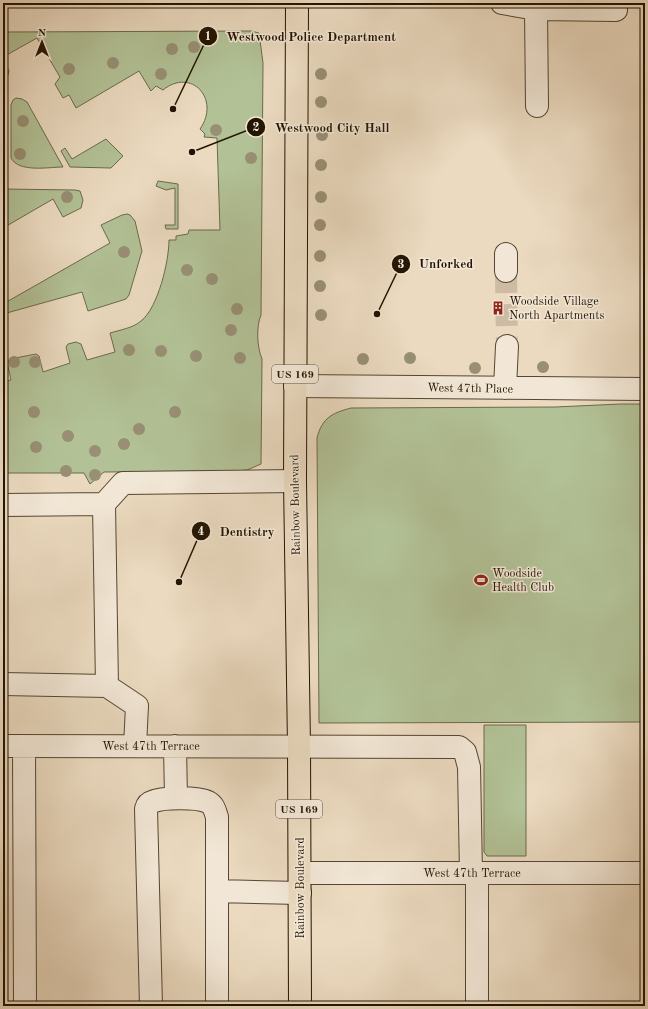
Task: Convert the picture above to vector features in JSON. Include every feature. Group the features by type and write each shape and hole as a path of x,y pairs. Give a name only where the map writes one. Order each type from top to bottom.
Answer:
{"main road":[{"name":"Rainbow Boulevard","path":"296,3 295,481 299,746 300,1006"}],"street":[{"path":"502,3 536,9 616,10"},
{"path":"536,9 537,106"},
{"path":"505,388 507,346"},
{"name":"West 47th Place","path":"295,386 645,389"},
{"path":"106,686 104,504 123,483 295,481"},
{"path":"3,505 104,504"},
{"path":"3,684 106,686 137,706 135,746"},
{"path":"14,746 25,1006"},
{"name":"West 47th Terrace","path":"14,746 459,747 465,752 469,767 474,873 477,1006"},
{"path":"175,746 176,798"},
{"path":"151,1006 146,809 148,804 152,801 176,798 207,801 213,806 217,818 217,1006"},
{"name":"West 47th Terrace","path":"217,891 300,883 474,873 645,873"}],"green space":[{"path":"251,31 259,33 263,63 261,315 258,325 259,349 262,359 261,464 247,470 237,471 104,472 90,484 84,473 3,473 3,382 11,380 7,362 10,359 36,354 39,356 43,372 70,363 66,347 68,344 76,342 81,344 87,360 115,352 110,333 138,323 147,315 153,306 165,271 169,240 176,240 176,236 188,234 189,230 220,230 217,138 204,137 205,134 200,129 206,118 207,107 205,97 200,90 193,84 184,82 173,84 163,90 156,86 151,91 139,71 76,108 69,95 63,98 55,84 60,77 37,38 3,57 3,32"},
{"path":"3,60 9,71 7,78 3,80"},
{"path":"16,98 27,102 63,167 35,168 21,166 15,163 11,158 11,105 13,100"},
{"path":"106,139 123,156 111,168 70,167 61,151 65,148 72,159"},
{"path":"158,181 178,184 178,229 166,229 165,225 175,225 175,188 166,190 156,186"},
{"path":"3,189 75,190 80,191 83,200 81,208 63,217 53,199 3,228"},
{"path":"127,214 130,215 135,221 142,251 129,295 126,299 88,311 82,292 3,314 3,304 110,243 101,225"},
{"name":"Woodside Health Club","path":"645,404 645,722 319,723 317,438 325,421 333,414 351,408 555,407"},
{"path":"484,725 526,725 526,856 487,856 484,852"}],"tunnel":[{"path":"506,271 507,346"}],"place":[{"name":"Westwood Police Department","path":"173,109"},
{"name":"Westwood City Hall","path":"192,152"},
{"name":"Woodside Village North Apartments","path":"498,308"},
{"name":"Unforked","path":"377,314"},
{"name":"Woodside Health Club","path":"481,580"},
{"name":"Dentistry","path":"179,582"}]}
